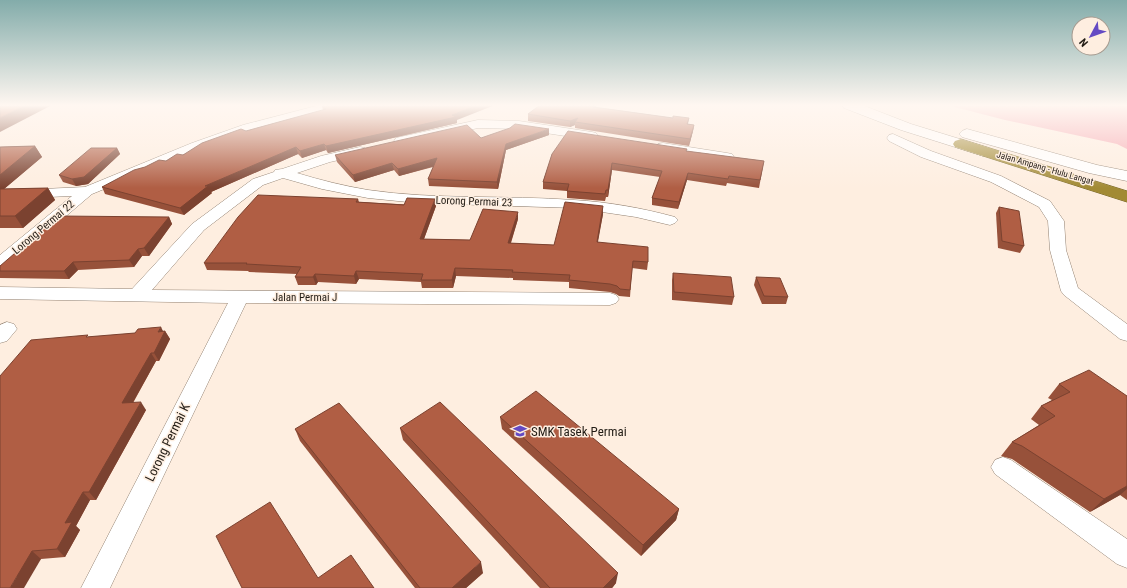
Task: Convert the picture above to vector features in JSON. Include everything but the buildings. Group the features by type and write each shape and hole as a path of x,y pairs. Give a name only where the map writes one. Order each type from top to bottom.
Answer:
{"highway":[{"path":"961,144 1127,197"}],"street":[{"name":"Lorong Permai 22","path":"0,263 87,191 235,132"},
{"path":"384,145 436,132"},
{"path":"568,132 604,138"},
{"name":"Jalan Ampang - Hulu Langat","path":"924,132 1127,191"},
{"name":"Jalan Ampang - Hulu Langat","path":"963,132 1095,169 1127,176"},
{"path":"893,138 926,154 996,179 1045,204 1056,221 1058,250 1070,291 1127,334"},
{"path":"650,145 727,157"},
{"path":"137,295 198,227 258,182 280,173 326,159 370,148"},
{"name":"Lorong Permai 23","path":"280,173 322,185 368,194 418,199 575,204 636,212 670,220"},
{"name":"Lorong Permai 22","path":"0,195 87,191"},
{"name":"Jalan Permai J","path":"0,293 240,297 610,299"},
{"name":"Lorong Permai K","path":"95,588 240,297"},
{"path":"1003,467 1127,555"}],"shaded area":[{"path":"1063,132 1127,132 1127,149 1117,144"}],"place":[{"name":"SMK Tasek Permai","path":"520,431"}]}
